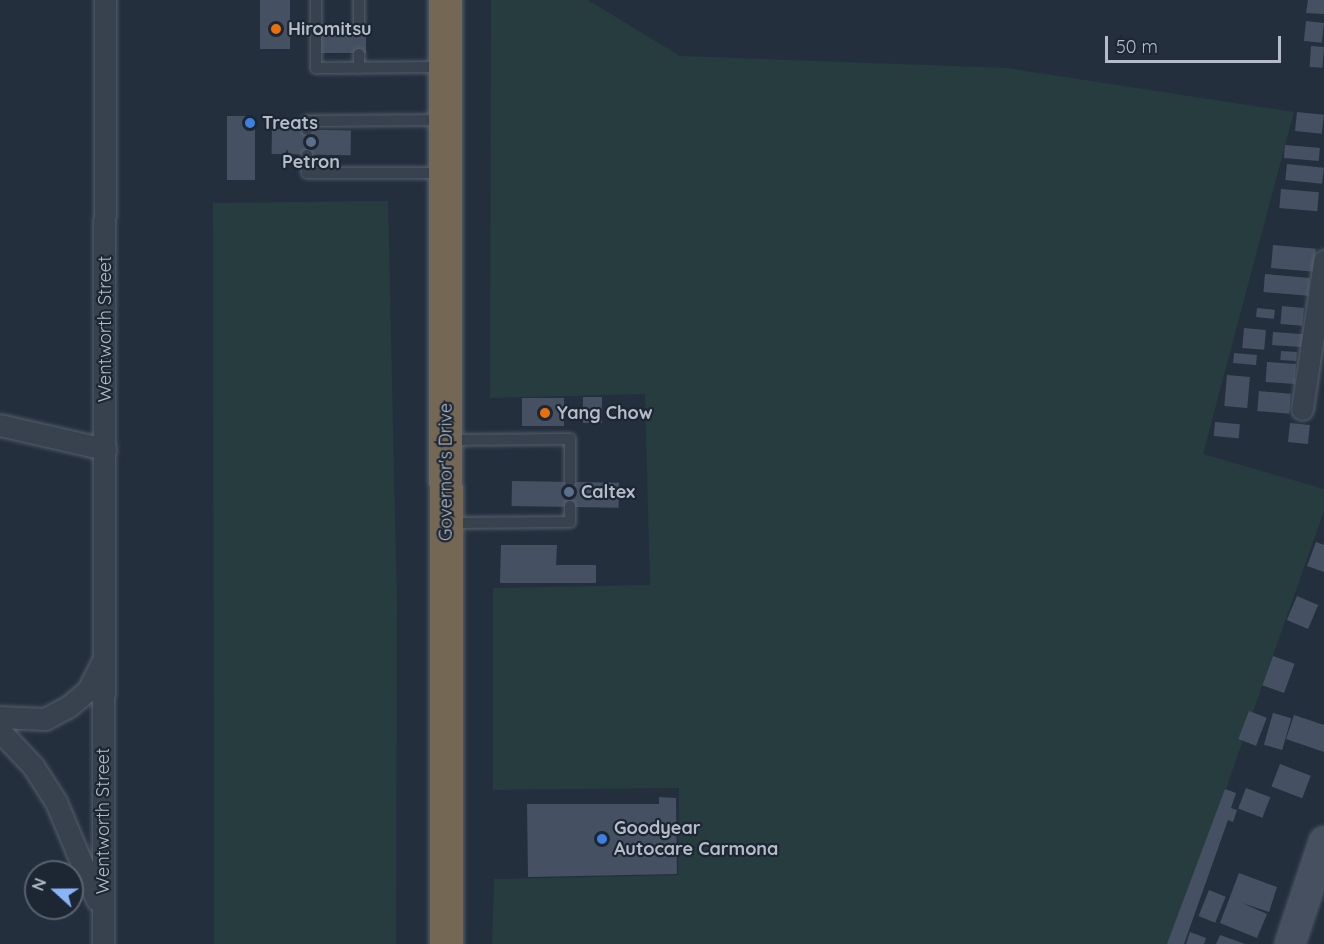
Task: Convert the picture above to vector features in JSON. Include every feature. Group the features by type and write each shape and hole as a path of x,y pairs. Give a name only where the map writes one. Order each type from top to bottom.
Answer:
{"highway":[{"name":"Governor's Drive","path":"446,0 446,944"}],"main road":[{"path":"1290,944 1324,842"}],"street":[{"name":"Wentworth Street","path":"103,944 105,0"},
{"path":"1302,409 1324,261"},
{"path":"0,425 105,449"},
{"name":"Wentworth Street","path":"0,717 45,719 68,707 88,690 103,659"},
{"path":"0,731 33,766 56,802 102,911"}],"lane":[{"path":"316,0 316,68 446,67"},
{"path":"359,0 359,28"},
{"path":"359,54 359,68"},
{"path":"307,130 307,121 445,120"},
{"path":"307,155 307,173 446,172"},
{"path":"446,440 570,439 570,482"},
{"path":"446,523 570,522 570,506"}],"green space":[{"path":"491,0 588,0 680,56 1007,68 1294,112 1203,454 1324,489 1324,511 1171,944 492,944 494,879 678,875 679,788 493,790 493,588 650,585 645,394 490,398"},
{"path":"388,201 397,607 396,944 214,944 213,203"}],"building":[{"path":"260,0 290,0 290,49 260,49"},
{"path":"1308,0 1324,0 1324,14 1306,13"},
{"path":"1306,21 1324,23 1322,43 1304,41"},
{"path":"319,28 366,28 366,53 319,53"},
{"path":"1311,46 1324,47 1323,68 1310,67"},
{"path":"1297,112 1324,115 1322,134 1295,131"},
{"path":"227,116 255,116 255,180 227,180"},
{"name":"Petron","path":"272,129 351,130 351,155 272,154"},
{"path":"1285,145 1320,148 1319,161 1284,158"},
{"path":"1287,164 1324,168 1322,184 1285,180"},
{"path":"1281,189 1319,192 1317,211 1279,208"},
{"path":"1273,245 1316,249 1314,272 1271,268"},
{"path":"1265,274 1310,278 1308,296 1263,292"},
{"path":"1282,306 1304,308 1302,326 1280,324"},
{"path":"1257,308 1275,310 1274,319 1256,317"},
{"path":"1244,328 1266,330 1264,350 1242,348"},
{"path":"1273,332 1305,334 1304,347 1272,345"},
{"path":"1281,351 1297,352 1296,361 1280,360"},
{"path":"1234,353 1257,355 1256,365 1233,363"},
{"path":"1267,362 1296,364 1295,384 1266,382"},
{"path":"1227,375 1250,377 1247,408 1224,406"},
{"path":"1259,391 1291,394 1289,414 1257,411"},
{"path":"583,397 602,397 602,423 583,423"},
{"path":"522,398 564,398 564,426 522,426"},
{"path":"1215,422 1240,424 1239,438 1214,436"},
{"path":"1290,423 1310,425 1308,444 1288,442"},
{"path":"512,481 619,483 619,508 512,506"},
{"path":"1316,542 1324,545 1324,572 1307,566"},
{"path":"501,545 557,545 556,565 596,565 596,583 500,583"},
{"path":"1297,596 1318,605 1308,629 1287,620"},
{"path":"1273,656 1295,664 1284,693 1262,685"},
{"path":"1249,711 1267,718 1256,746 1238,739"},
{"path":"1273,713 1291,718 1282,750 1264,745"},
{"path":"1294,715 1324,725 1324,752 1286,739"},
{"path":"1280,764 1311,776 1302,798 1271,786"},
{"path":"1246,788 1270,797 1262,818 1238,809"},
{"path":"1225,789 1236,793 1231,808 1237,810 1233,822 1228,820 1184,944 1167,944"},
{"name":"Goodyear Autocare Carmona","path":"659,797 676,798 677,874 528,877 527,804 659,804"},
{"path":"1239,873 1277,887 1269,912 1242,903 1267,914 1257,938 1220,923"},
{"path":"1209,890 1226,897 1215,923 1199,916"},
{"path":"1190,932 1206,938 1204,944 1186,944"},
{"path":"1220,935 1245,944 1216,944"}],"place":[{"name":"Hiromitsu","path":"276,29"},
{"name":"Treats","path":"250,123"},
{"name":"Petron","path":"311,142"},
{"name":"Yang Chow","path":"545,413"},
{"name":"Caltex","path":"569,492"},
{"name":"Goodyear Autocare Carmona","path":"602,839"}]}
